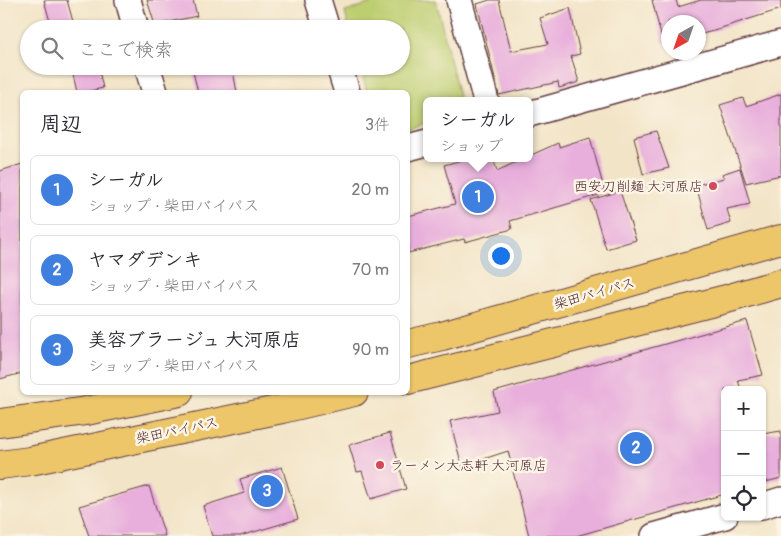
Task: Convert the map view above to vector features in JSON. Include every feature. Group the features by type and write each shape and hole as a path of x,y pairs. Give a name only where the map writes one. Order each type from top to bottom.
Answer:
{"highway":[{"name":"柴田バイパス","path":"410,344 451,334 781,239"},
{"path":"410,379 730,298 781,283"},
{"path":"0,422 86,411 164,395"},
{"name":"柴田バイパス","path":"0,464 30,461 341,395"}],"street":[{"path":"128,0 134,20"},
{"path":"318,0 324,20"},
{"path":"459,0 485,97"},
{"path":"533,113 781,43"},
{"path":"149,75 153,90"},
{"path":"341,75 346,90"},
{"path":"410,147 423,144"},
{"path":"766,505 781,500"},
{"path":"654,536 721,517"}],"green space":[{"path":"380,0 436,0 459,97 423,97 423,123 410,128 410,90 366,90 362,75 410,75 410,20 347,20 345,12"}],"building":[{"path":"44,0 67,0 73,20 50,20"},
{"path":"147,0 193,0 197,16 178,20 153,20"},
{"path":"490,0 499,0 511,51 548,44 540,18 570,8 580,54 571,56 579,82 559,88 558,82 499,95 477,4"},
{"path":"652,0 676,0 678,7 701,0 781,0 781,9 706,33 706,15 661,15 661,35"},
{"path":"73,75 100,75 103,88 77,90"},
{"path":"194,75 234,75 237,90 198,90"},
{"path":"781,94 781,175 746,183 720,105 743,98 746,106"},
{"path":"656,131 669,168 643,174 634,137"},
{"path":"590,137 605,193 510,221 512,229 465,242 464,239 410,252 410,215 455,204 444,165 455,162 494,162 497,171 516,162 533,162 533,154 558,143 559,147"},
{"path":"20,165 20,374 0,379 0,171"},
{"path":"740,168 750,204 727,209 731,223 708,230 696,185 724,178 722,174"},
{"path":"620,191 636,240 606,249 591,200"},
{"path":"747,321 763,375 738,380 740,386 721,386 721,495 576,536 529,536 508,451 462,466 450,421 498,411 494,392"},
{"path":"781,431 781,478 766,482 766,476 766,433"},
{"path":"390,433 406,489 371,499 362,471 357,472 349,445"},
{"path":"282,467 298,519 240,536 212,536 203,506 244,493 240,479"},
{"path":"149,486 165,536 89,536 79,506"}],"place":[{"name":"西安刀削麺 大河原店","path":"713,186"},
{"name":"シーガル","path":"478,197"},
{"name":"ヤマダデンキ","path":"636,448"},
{"name":"ラーメン大志軒 大河原店","path":"380,465"},
{"name":"美容ブラージュ 大河原店","path":"267,491"}]}
